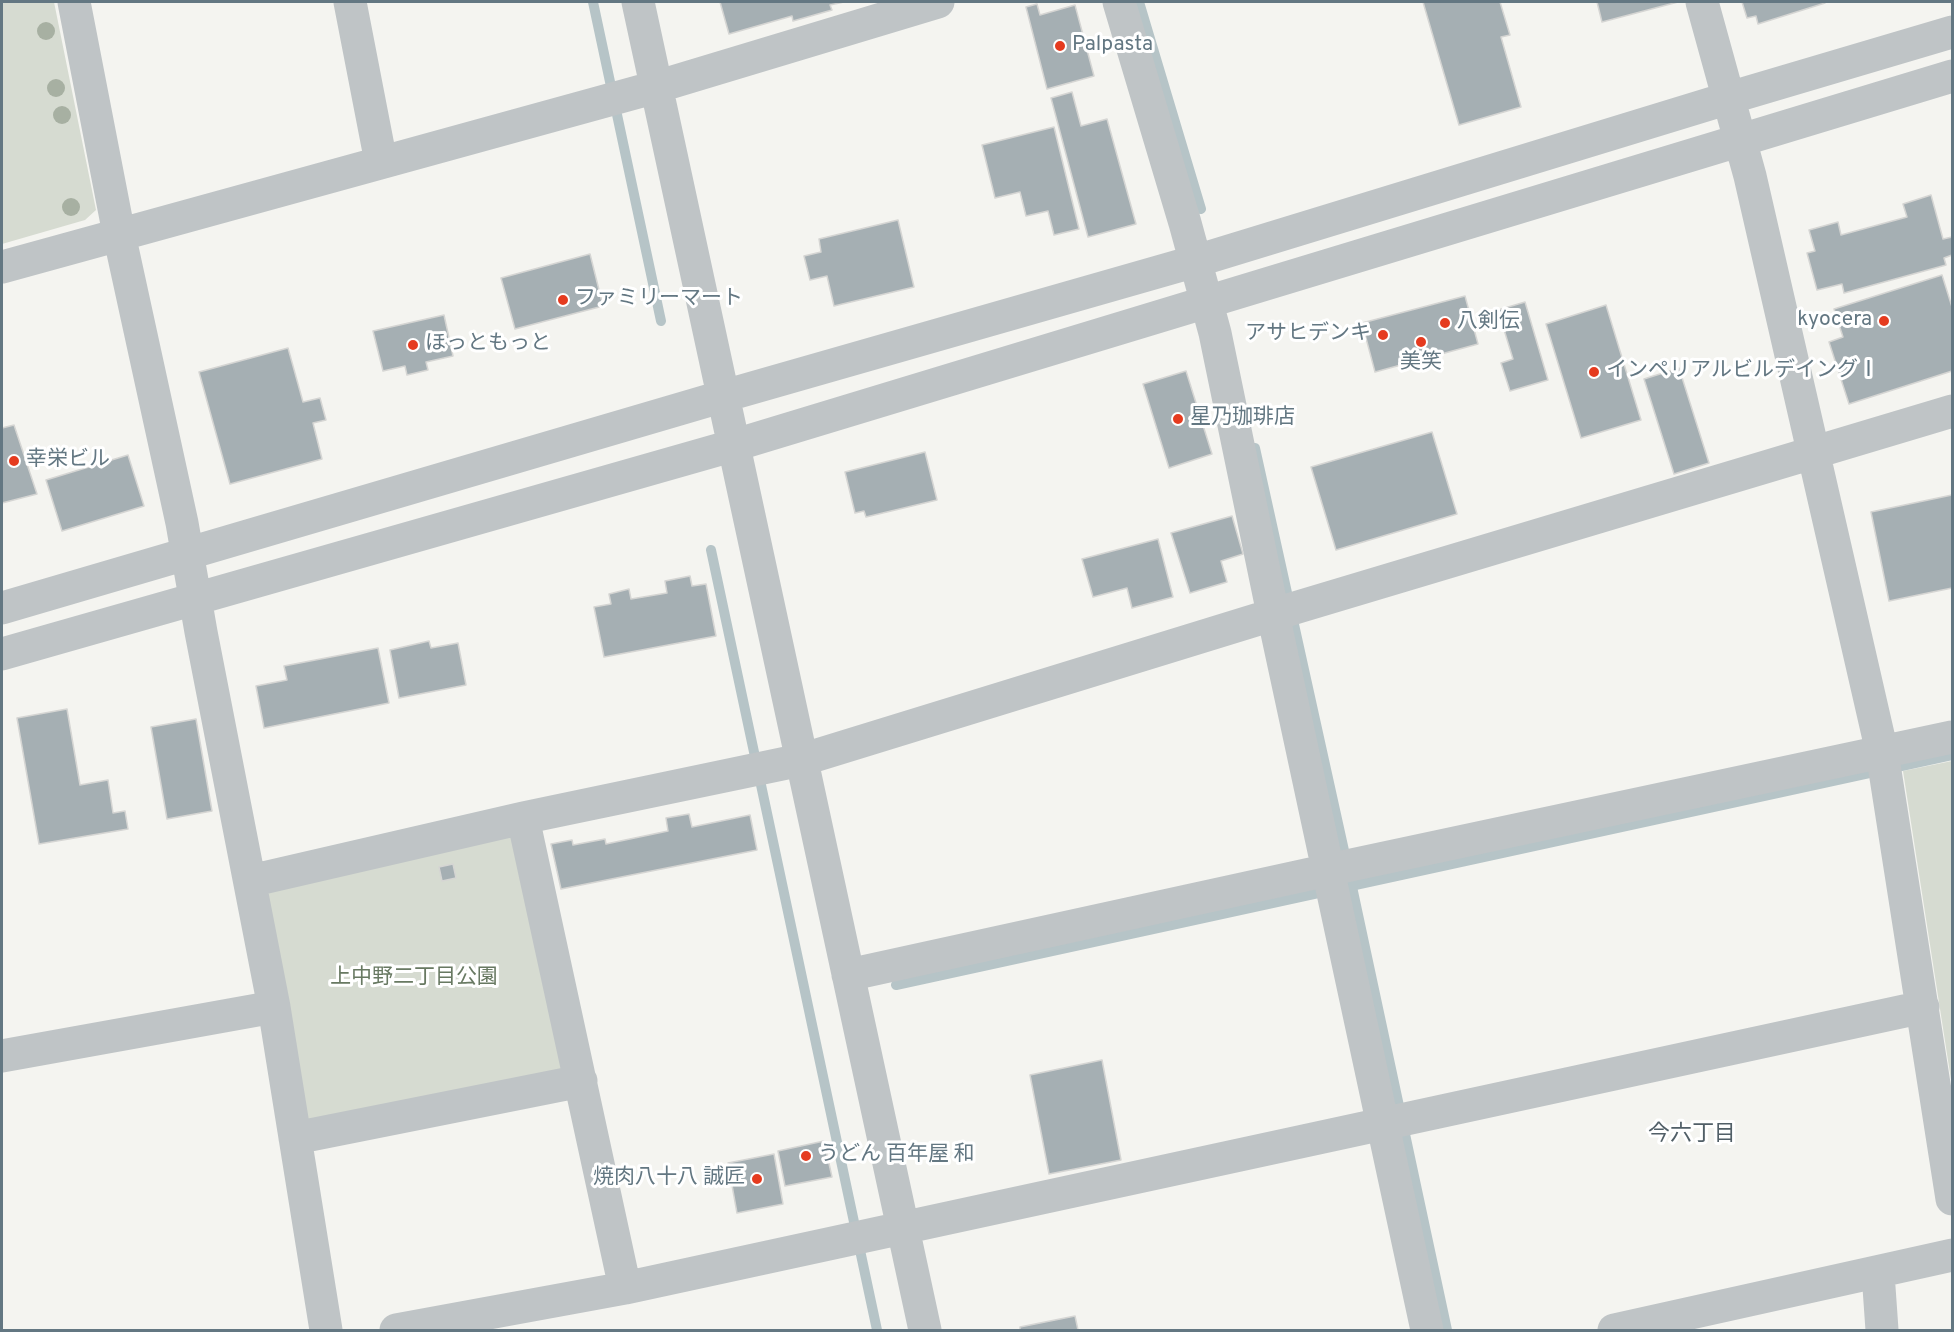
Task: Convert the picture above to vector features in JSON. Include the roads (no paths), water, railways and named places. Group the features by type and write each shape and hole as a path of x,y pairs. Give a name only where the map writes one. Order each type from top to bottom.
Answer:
{"street":[{"path":"74,2 119,234 187,555 274,1007 326,1330"},
{"path":"350,2 381,162"},
{"path":"638,2 926,1330"},
{"path":"2,267 656,87 938,2"},
{"path":"1119,2 1196,261 1285,611 1337,876 1395,1122 1427,1330"},
{"path":"1702,2 1750,176 1884,765 1953,1199"},
{"path":"2,608 724,396 1196,261 1953,32"},
{"path":"2,654 735,445 1953,75"},
{"path":"250,881 523,818 801,760 1285,611 1953,411"},
{"path":"848,975 1884,765 1953,737"},
{"path":"523,818 625,1288"},
{"path":"2,1056 274,1007"},
{"path":"396,1330 625,1288 1923,1007"},
{"path":"295,1138 580,1081"},
{"path":"1614,1330 1953,1255"},
{"path":"1878,1273 1882,1330"}],"waterway":[{"path":"593,2 661,321"},
{"path":"1139,2 1201,209"},
{"path":"1255,448 1347,864"},
{"path":"711,550 877,1330"},
{"path":"896,985 1952,755"},
{"path":"1351,882 1447,1330"}],"place":[{"name":"Palpasta","path":"1060,46"},
{"name":"ファミリーマート","path":"563,300"},
{"name":"kyocera","path":"1884,321"},
{"name":"八剣伝","path":"1445,323"},
{"name":"アサヒデンキ","path":"1383,335"},
{"name":"美笑","path":"1421,342"},
{"name":"ほっともっと","path":"413,345"},
{"name":"インペリアルビルデイングⅠ","path":"1594,372"},
{"name":"星乃珈琲店","path":"1178,419"},
{"name":"幸栄ビル","path":"14,461"},
{"name":"うどん 百年屋 和","path":"806,1156"},
{"name":"焼肉八十八 誠匠","path":"757,1179"}],"district":[{"name":"今六丁目","path":"1692,1136"}],"park label":[{"name":"上中野二丁目公園","path":"414,979"}]}
